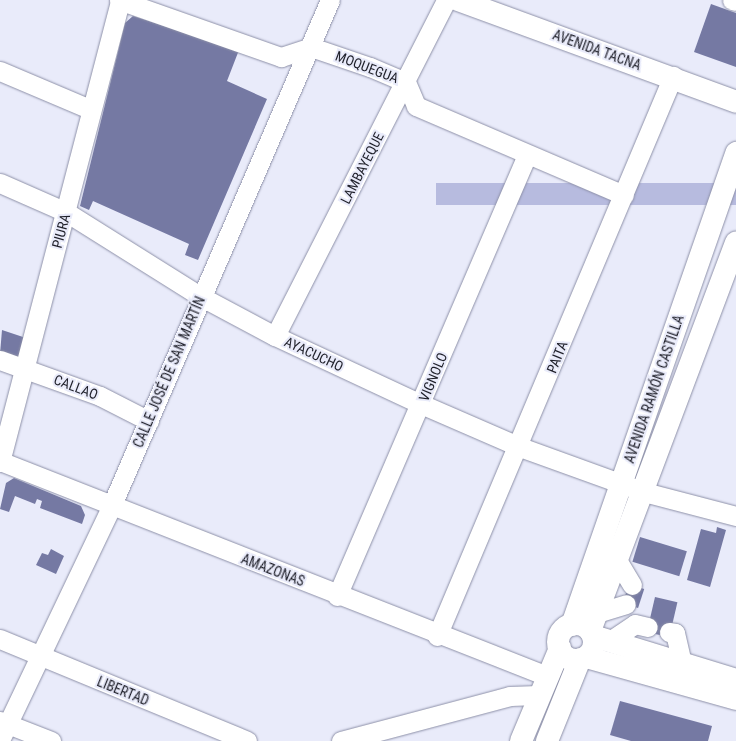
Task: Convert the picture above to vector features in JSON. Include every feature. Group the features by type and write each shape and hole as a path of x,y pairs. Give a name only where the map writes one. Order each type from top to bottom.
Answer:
{"main road":[{"name":"AVENIDA TACNA","path":"458,0 672,76 736,102"},
{"name":"AVENIDA RAMÓN CASTILLA","path":"592,629 621,483 736,153"},
{"name":"AVENIDA RAMÓN CASTILLA","path":"592,629 736,243"},
{"path":"547,741 583,658 594,645 592,629"},
{"path":"521,741 560,648 560,634 592,629 682,663 736,680"},
{"path":"560,648 571,659 583,658 736,699"}],"street":[{"path":"120,0 281,57 311,46"},
{"name":"PIURA","path":"0,461 66,212 90,109 120,0"},
{"name":"CALLE JOSÉ DE SAN MARTÍN","path":"2,728 111,507 149,421 200,296 330,0"},
{"name":"LAMBAYEQUE","path":"275,336 406,82 446,0"},
{"path":"732,0 736,1"},
{"name":"MOQUEGUA","path":"311,46 406,82 416,106 526,156 624,195"},
{"path":"0,71 90,109"},
{"name":"PAITA","path":"438,636 520,447 672,76"},
{"name":"VIGNOLO","path":"337,596 422,404 526,156"},
{"name":"AYACUCHO","path":"0,183 66,212 200,296 275,336 422,404 520,447 644,492 736,516"},
{"name":"CALLAO","path":"0,360 25,368 149,421"},
{"name":"AMAZONAS","path":"0,461 111,507 438,636 543,686"},
{"path":"618,560 632,585"},
{"path":"626,606 642,625 592,629 626,606"},
{"path":"669,632 674,633 682,663"},
{"name":"LIBERTAD","path":"0,639 36,657 247,741"},
{"path":"341,741 543,686"},
{"path":"2,728 51,741"}],"shaded area":[{"path":"436,183 736,183 736,205 436,205"}],"building":[{"path":"711,4 736,13 736,67 694,52"},
{"path":"133,16 239,50 227,81 267,99 198,260 185,255 189,244 93,201 89,210 80,206 125,23"},
{"path":"2,330 29,339 22,358 0,354"},
{"path":"14,478 81,506 85,515 82,524 40,508 42,501 37,499 35,504 15,496 9,512 0,509 6,483"},
{"path":"717,527 726,530 710,587 687,580 701,529 716,533"},
{"path":"640,537 687,551 679,576 632,562"},
{"path":"51,549 64,556 56,574 36,565 42,553 48,555"},
{"path":"629,584 644,589 638,608 623,603"},
{"path":"655,597 677,602 669,637 647,632"},
{"path":"620,701 712,726 708,741 631,741 610,735"}]}
